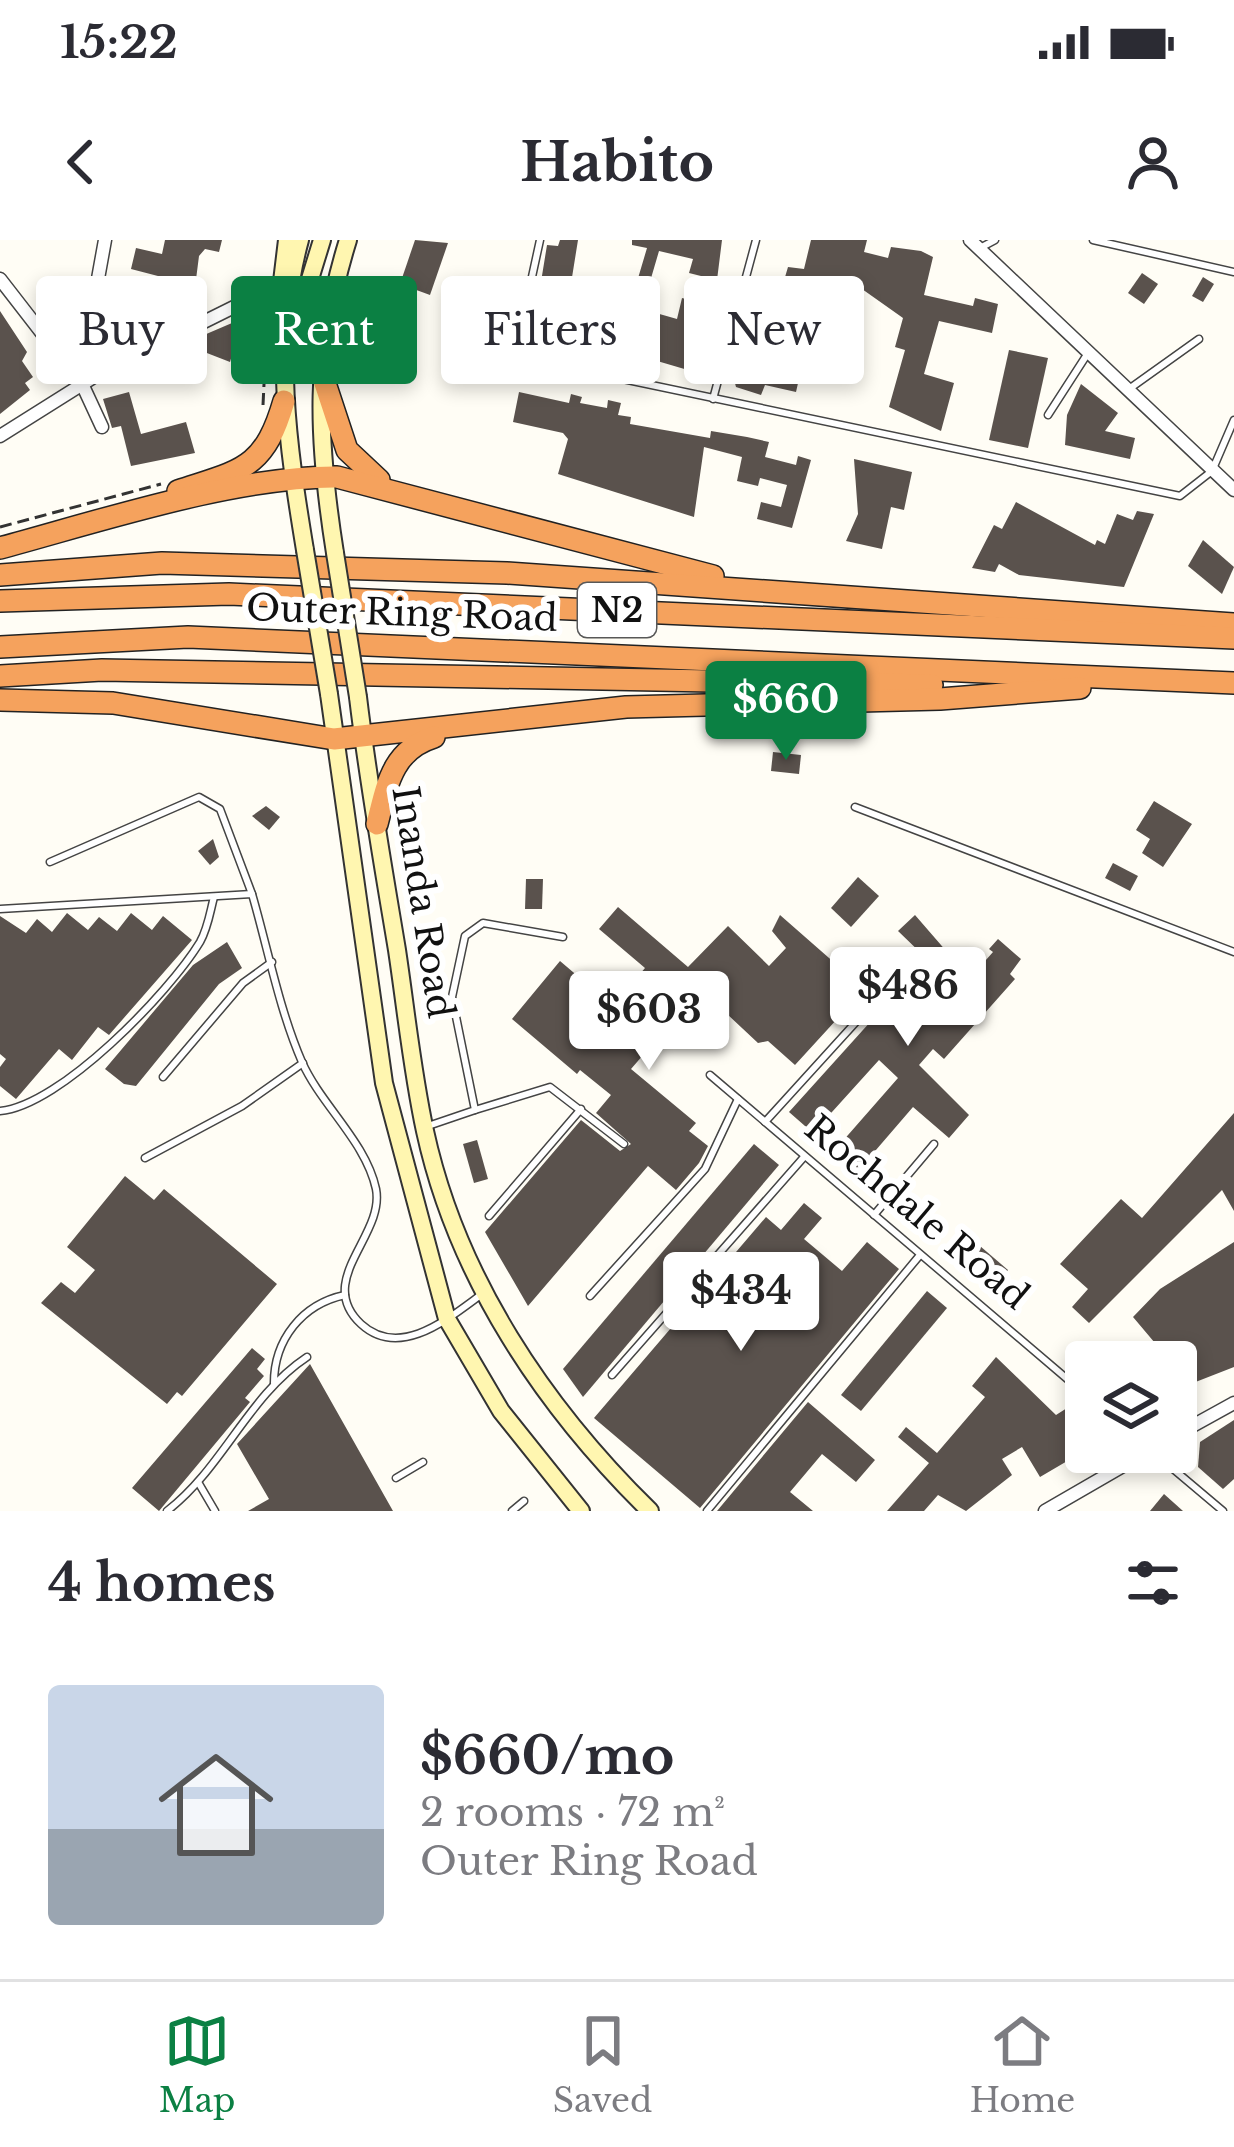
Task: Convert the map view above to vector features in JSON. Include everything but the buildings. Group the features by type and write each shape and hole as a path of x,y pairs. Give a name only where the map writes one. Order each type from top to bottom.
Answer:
{"highway":[{"path":"325,384 347,450 374,477 400,490"},
{"path":"81,526 248,467 273,441 284,401"},
{"path":"0,548 293,479 323,477 400,490 772,590"},
{"path":"0,575 162,563 507,573 1234,624"},
{"name":"Outer Ring Road","path":"0,601 229,594 1234,638"},
{"name":"Outer Ring Road","path":"0,647 188,637 1234,683"},
{"path":"0,676 102,670 1047,689"},
{"path":"0,700 113,703 334,739 626,707 940,699 1210,682"},
{"path":"377,824 393,769 416,743 475,724"}],"main road":[{"path":"284,276 287,240"},
{"name":"Inanda Road","path":"295,276 300,240"},
{"path":"312,276 322,240"},
{"name":"Inanda Road","path":"340,276 348,240"},
{"name":"Inanda Road","path":"284,384 293,479 392,1123 448,1319 501,1412 581,1511"},
{"name":"Inanda Road","path":"320,384 323,477 424,1128 446,1205 485,1292 568,1423 650,1511"}],"street":[{"path":"98,276 105,240"},
{"path":"975,244 1234,490"},
{"path":"0,279 83,386 102,427"},
{"path":"0,436 86,384"},
{"path":"1197,1424 1234,1402"},
{"path":"1045,1511 1113,1473"}],"lane":[{"path":"532,276 541,240"},
{"path":"713,400 756,240"},
{"path":"975,244 995,240"},
{"path":"1093,240 1234,272"},
{"path":"1129,389 1199,339"},
{"path":"1048,415 1090,350"},
{"path":"640,384 1165,494 1188,495 1212,471 1234,420"},
{"path":"50,862 199,797 220,809 252,895 303,1063 376,1191 371,1227 355,1252 345,1295 363,1326 388,1338 410,1337 448,1319 485,1292"},
{"path":"855,807 1234,952"},
{"path":"0,909 252,895"},
{"path":"0,1111 20,1106 114,1044 199,944 214,896"},
{"path":"475,1110 452,997 465,936 483,923 562,937"},
{"path":"163,1077 223,1005 272,962"},
{"path":"765,1122 896,978"},
{"path":"145,1158 242,1106 303,1063"},
{"name":"Rochdale Road","path":"710,1075 1065,1377"},
{"path":"424,1128 550,1087 624,1144"},
{"path":"590,1296 705,1168 738,1099"},
{"path":"489,1216 580,1109"},
{"path":"874,1215 934,1144"},
{"path":"612,1376 805,1156"},
{"path":"707,1511 920,1255"},
{"path":"274,1384 274,1360 290,1330 323,1300 345,1295"},
{"path":"167,1511 198,1482 274,1384 307,1357"},
{"path":"396,1478 423,1462"},
{"path":"1176,1473 1223,1511"},
{"path":"198,1482 215,1511"},
{"path":"512,1511 524,1501"}],"path":[{"path":"263,419 264,384"},
{"path":"0,527 167,482"}]}
